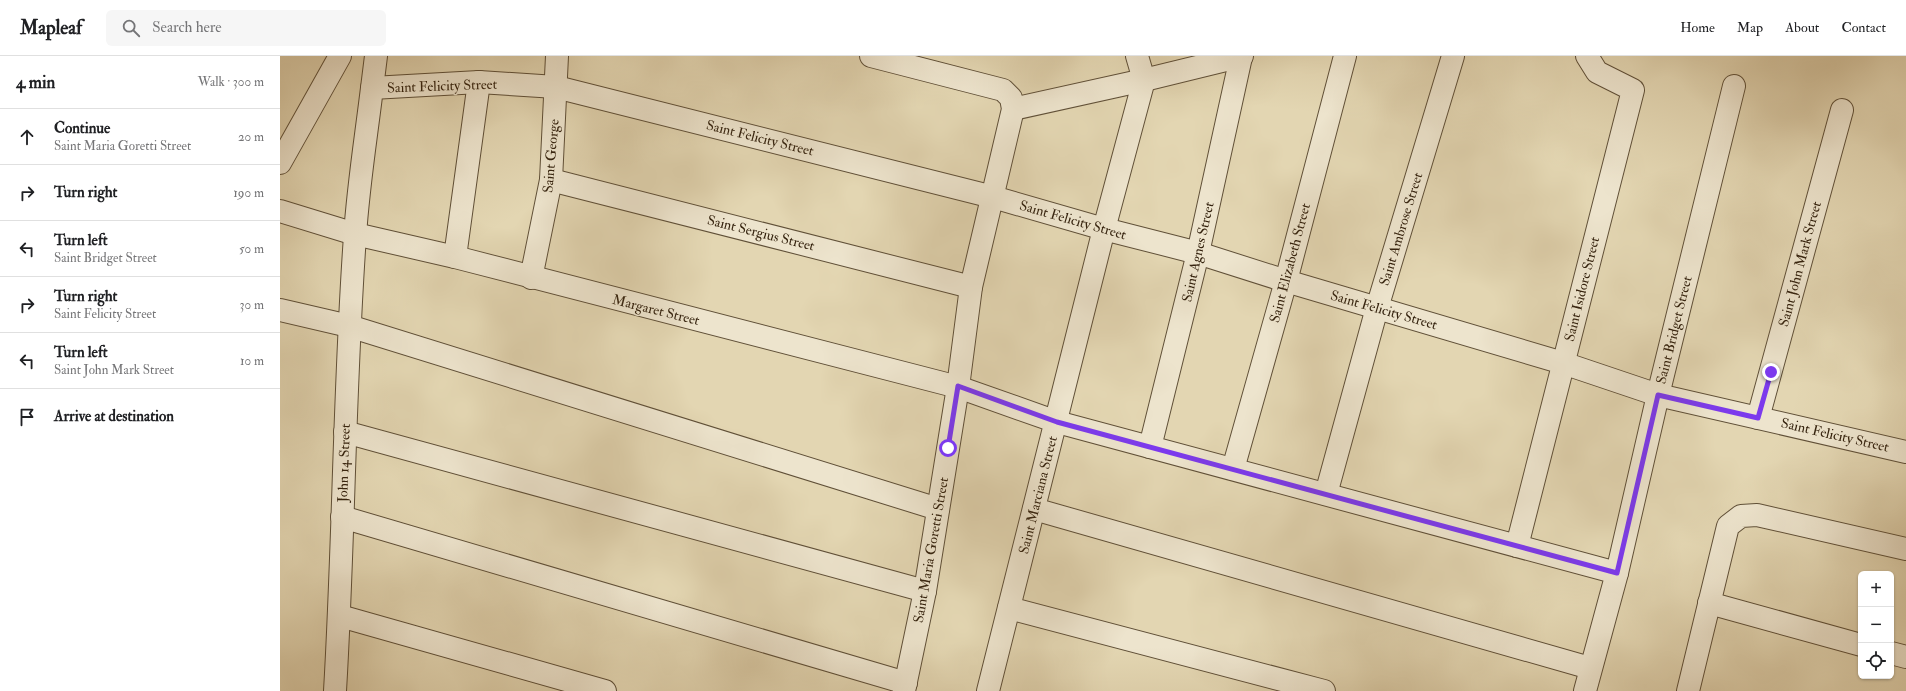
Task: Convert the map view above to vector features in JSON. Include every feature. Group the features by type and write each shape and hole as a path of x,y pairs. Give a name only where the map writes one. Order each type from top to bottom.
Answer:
{"street":[{"path":"280,162 340,56"},
{"path":"372,88 376,56"},
{"name":"Saint George","path":"531,278 551,180 556,86 556,56"},
{"path":"870,56 1003,90 1012,98 1013,109 1144,80 1242,56"},
{"path":"1137,56 1144,80"},
{"name":"Saint Agnes Street","path":"1150,447 1198,253 1242,56"},
{"name":"Saint Elizabeth Street","path":"1233,469 1286,282 1345,56"},
{"name":"Saint Ambrose Street","path":"1326,494 1377,308 1453,56"},
{"name":"Saint Isidore Street","path":"1517,546 1633,90 1597,72 1587,56"},
{"name":"Saint Marciana Street","path":"988,691 1057,422 1104,229 1144,80"},
{"path":"455,257 479,82"},
{"name":"Saint Felicity Street","path":"355,234 372,88 479,82 556,86 993,197 1104,229 1198,253 1286,282 1563,363 1658,395 1906,452"},
{"name":"Saint Bridget Street","path":"1585,691 1617,573 1658,395 1734,86"},
{"name":"Saint Maria Goretti Street","path":"905,687 925,591 958,386 971,286 1013,109"},
{"name":"Saint John Mark Street","path":"1758,418 1842,110"},
{"name":"Saint Sergius Street","path":"551,180 971,286"},
{"name":"Margaret Street","path":"280,211 355,234 455,257 531,278 958,386 1057,422 1617,573"},
{"name":"John 14 Street","path":"335,691 340,616 349,326 355,234"},
{"path":"280,310 349,326 938,510"},
{"path":"345,432 925,591"},
{"path":"1034,508 1590,668"},
{"path":"1688,691 1728,526 1741,516 1757,515 1906,549"},
{"path":"342,517 905,687"},
{"path":"1709,603 1858,644"},
{"path":"1009,608 1324,691"},
{"path":"340,616 605,691"},
{"path":"1894,654 1906,657"}],"route":[{"path":"948,448 958,386 1057,422 1617,573 1658,395 1758,418 1771,372"}]}
